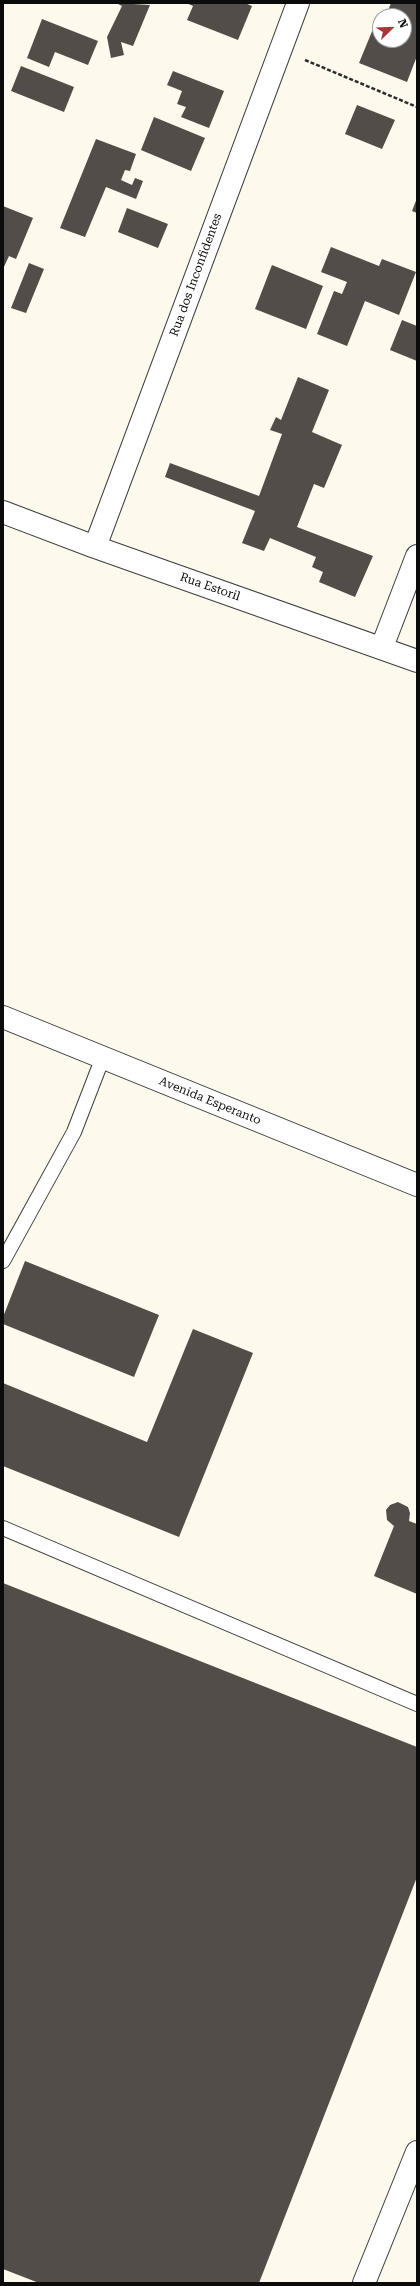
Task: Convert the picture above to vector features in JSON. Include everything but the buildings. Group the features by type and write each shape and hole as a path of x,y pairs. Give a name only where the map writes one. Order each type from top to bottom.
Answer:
{"street":[{"name":"Rua dos Inconfidentes","path":"95,547 298,3"},
{"name":"Rua Estoril","path":"3,512 95,547 382,647 417,661"},
{"path":"382,647 417,556"},
{"name":"Avenida Esperanto","path":"3,1017 417,1184"},
{"path":"364,2283 417,2152"}],"lane":[{"path":"3,1261 74,1132 103,1057"},
{"path":"3,1528 417,1704"}],"path":[{"path":"280,49 417,107"}]}
